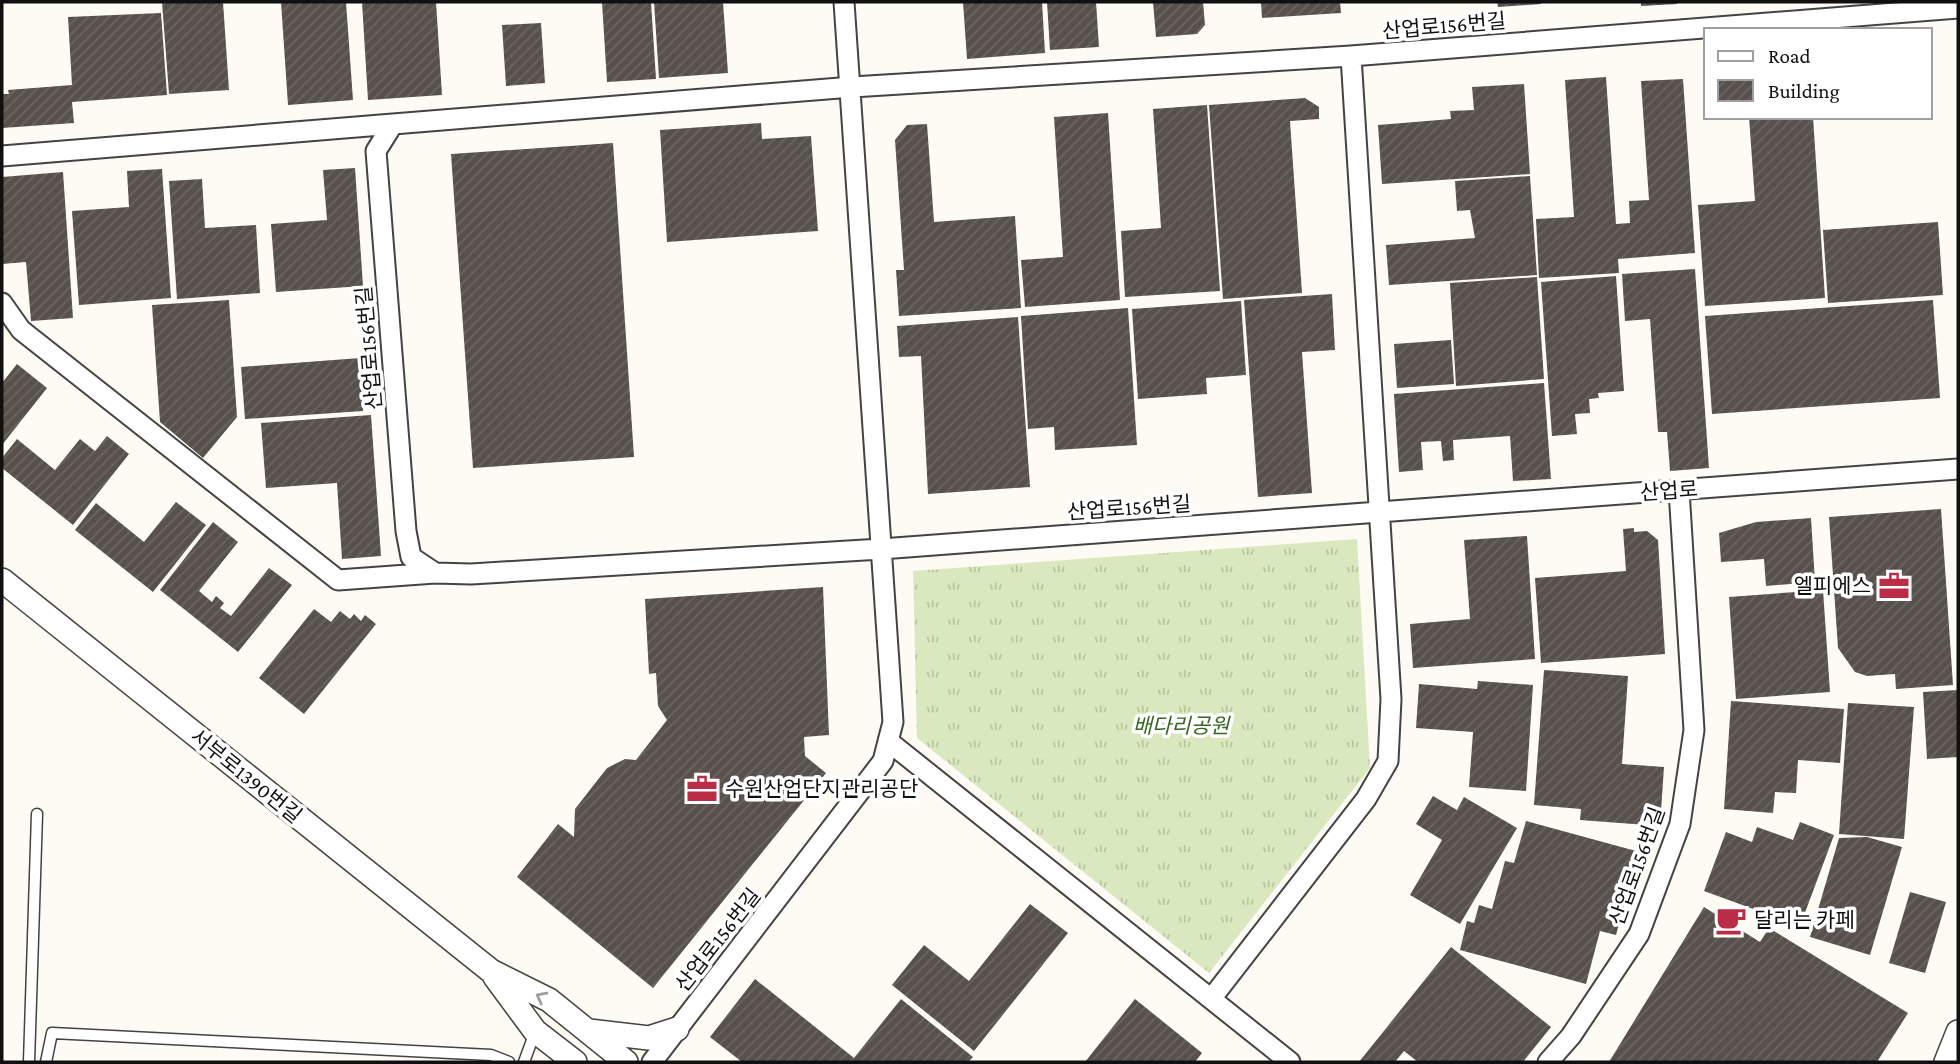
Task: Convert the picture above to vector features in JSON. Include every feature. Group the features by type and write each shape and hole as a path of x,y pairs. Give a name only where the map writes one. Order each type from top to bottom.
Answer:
{"street":[{"path":"844,2 852,87"},
{"name":"산업로156번길","path":"1705,28 1958,8"},
{"name":"산업로156번길","path":"1379,512 881,549 471,574 435,573 411,557 406,531 376,151 393,124 852,87 1351,56 1704,28"},
{"path":"1210,999 1366,799 1388,761 1391,699 1351,56"},
{"name":"산업로156번길","path":"652,1062 883,761 893,722 852,87"},
{"path":"2,156 393,124"},
{"path":"2,303 21,330 338,580 435,573"},
{"name":"산업로","path":"1379,512 1958,469"},
{"name":"산업로156번길","path":"1548,1062 1571,1036 1639,934 1680,824 1694,730 1679,490"},
{"name":"서부로1390번길","path":"2,580 491,971 549,1000 626,1062"},
{"path":"888,741 1290,1062"},
{"name":"서부로1390번길","path":"491,971 535,1031 575,1062"},
{"path":"586,1030 649,1038 677,1029"},
{"path":"673,1062 672,1050 677,1029"},
{"path":"1946,1062 1958,1032"}],"lane":[{"path":"29,1062 37,814"},
{"path":"524,1062 535,1031"},
{"path":"46,1062 52,1032 491,1055 509,1062"}],"green space":[{"name":"배다리공원","path":"1357,539 1370,768 1209,973 917,738 913,571"}],"building":[{"path":"162,2 223,2 229,90 169,94"},
{"path":"281,2 346,2 353,100 288,105"},
{"path":"362,2 436,2 442,95 368,100"},
{"path":"602,2 651,2 656,79 607,82"},
{"path":"654,2 723,2 728,73 659,78"},
{"path":"963,2 1042,2 1045,53 967,59"},
{"path":"1047,2 1096,2 1099,47 1050,50"},
{"path":"1153,2 1203,2 1205,25 1197,34 1156,37"},
{"path":"1261,2 1340,2 1341,13 1262,18"},
{"path":"1497,2 1541,2 1541,4 1498,7"},
{"path":"1641,2 1677,2 1677,4 1641,6"},
{"path":"161,13 167,95 72,102 74,123 2,128 2,94 9,94 8,90 72,85 68,17"},
{"path":"541,23 545,83 506,86 502,25"},
{"path":"1606,77 1616,224 1630,223 1629,201 1649,200 1641,81 1683,79 1695,253 1618,259 1619,273 1539,278 1536,219 1574,217 1565,80"},
{"path":"1524,84 1530,174 1382,184 1378,125 1451,119 1450,111 1474,110 1472,87"},
{"path":"1305,98 1319,107 1319,119 1290,121 1302,293 1223,299 1209,105"},
{"path":"1207,105 1220,291 1125,297 1121,231 1161,228 1153,109"},
{"path":"1108,113 1120,300 1025,307 1021,260 1063,257 1054,117"},
{"path":"1749,119 1813,119 1825,298 1705,306 1698,205 1755,201"},
{"path":"761,123 762,139 811,136 818,231 667,242 660,130"},
{"path":"927,124 934,222 1015,216 1021,308 899,316 896,270 904,270 895,140 907,125"},
{"path":"613,143 634,457 473,468 451,154"},
{"path":"355,168 363,286 276,292 271,224 327,220 323,170"},
{"path":"162,169 171,298 79,305 72,211 129,207 127,171"},
{"path":"63,172 73,318 31,321 26,262 2,264 2,177"},
{"path":"1530,176 1537,275 1389,285 1386,245 1475,238 1470,210 1457,211 1455,181"},
{"path":"202,179 205,228 256,225 260,293 177,299 169,181"},
{"path":"1938,222 1943,295 1828,303 1823,230"},
{"path":"1695,269 1709,468 1670,471 1667,432 1658,432 1650,319 1625,321 1622,274"},
{"path":"1616,276 1624,391 1598,393 1599,398 1589,399 1590,413 1575,414 1577,434 1552,436 1541,282"},
{"path":"1537,277 1544,379 1456,386 1450,283"},
{"path":"1332,294 1335,350 1302,352 1312,493 1258,497 1244,300"},
{"path":"229,300 237,417 203,458 160,422 152,305"},
{"path":"1933,300 1940,398 1712,414 1705,316"},
{"path":"1241,301 1246,375 1206,378 1207,394 1138,399 1132,309"},
{"path":"1128,308 1137,445 1055,450 1054,427 1028,429 1021,316"},
{"path":"1018,317 1030,487 928,494 921,356 899,357 897,326"},
{"path":"1451,340 1454,384 1397,388 1394,344"},
{"path":"360,358 363,411 245,419 241,367"},
{"path":"17,364 47,388 2,445 2,383"},
{"path":"1544,383 1551,479 1513,481 1510,436 1453,440 1454,460 1443,461 1441,441 1421,442 1423,470 1399,472 1394,394"},
{"path":"371,415 381,556 342,559 337,483 266,488 261,423"},
{"path":"107,436 129,454 73,525 2,468 2,458 17,439 55,470 80,439 95,451"},
{"path":"176,502 206,525 153,592 75,530 96,503 144,542"},
{"path":"1941,509 1953,685 1896,689 1895,674 1867,676 1855,672 1838,648 1829,517"},
{"path":"1811,518 1815,582 1766,586 1764,559 1721,562 1719,533 1756,522"},
{"path":"213,522 238,542 199,591 212,602 216,596 224,603 220,608 231,616 269,568 292,585 238,652 160,590"},
{"path":"1634,528 1634,532 1647,531 1658,540 1665,654 1541,663 1535,578 1626,571 1623,529"},
{"path":"1527,536 1535,659 1413,668 1410,624 1470,619 1464,540"},
{"name":"수원산업단지관리공단","path":"823,587 829,735 804,737 805,756 826,773 653,988 517,877 558,824 574,837 575,809 607,768 625,759 636,760 667,720 658,706 656,673 649,674 645,599"},
{"path":"1823,590 1830,692 1736,699 1729,597"},
{"path":"314,609 331,622 340,611 350,619 354,614 361,621 365,615 376,624 304,714 259,678"},
{"path":"1544,670 1628,676 1622,764 1664,767 1660,826 1580,820 1581,809 1534,805"},
{"path":"1478,681 1533,685 1526,791 1469,787 1473,732 1416,728 1419,684 1477,689"},
{"path":"1958,690 1958,757 1927,759 1923,692"},
{"path":"1731,701 1844,709 1840,763 1798,760 1796,793 1775,792 1773,813 1724,809"},
{"path":"1848,703 1914,707 1904,839 1839,834"},
{"path":"1433,796 1457,810 1464,797 1517,828 1460,924 1410,895 1442,840 1416,824"},
{"path":"1526,821 1647,854 1636,896 1627,894 1616,935 1600,931 1586,984 1460,950 1467,921 1474,923 1479,905 1492,909 1505,861 1514,863"},
{"path":"1800,822 1834,835 1800,926 1704,891 1726,832 1752,842 1757,827 1793,840"},
{"path":"1867,837 1902,847 1870,955 1810,937 1839,838"},
{"path":"1910,892 1946,902 1925,973 1889,963"},
{"path":"1030,904 1068,933 974,1051 892,985 924,945 969,981"},
{"path":"1704,907 1760,942 1769,928 1908,1013 1877,1062 1609,1062"},
{"path":"1451,947 1551,1027 1523,1062 1418,1062 1404,1051 1395,1062 1359,1062"},
{"path":"755,979 854,1058 901,999 973,1057 968,1062 742,1062 710,1037"},
{"path":"1135,999 1202,1053 1195,1062 1085,1062"}],"place":[{"name":"엘피에스","path":"1894,586"},
{"name":"수원산업단지관리공단","path":"702,789"},
{"name":"달리는 카페","path":"1731,920"}]}
